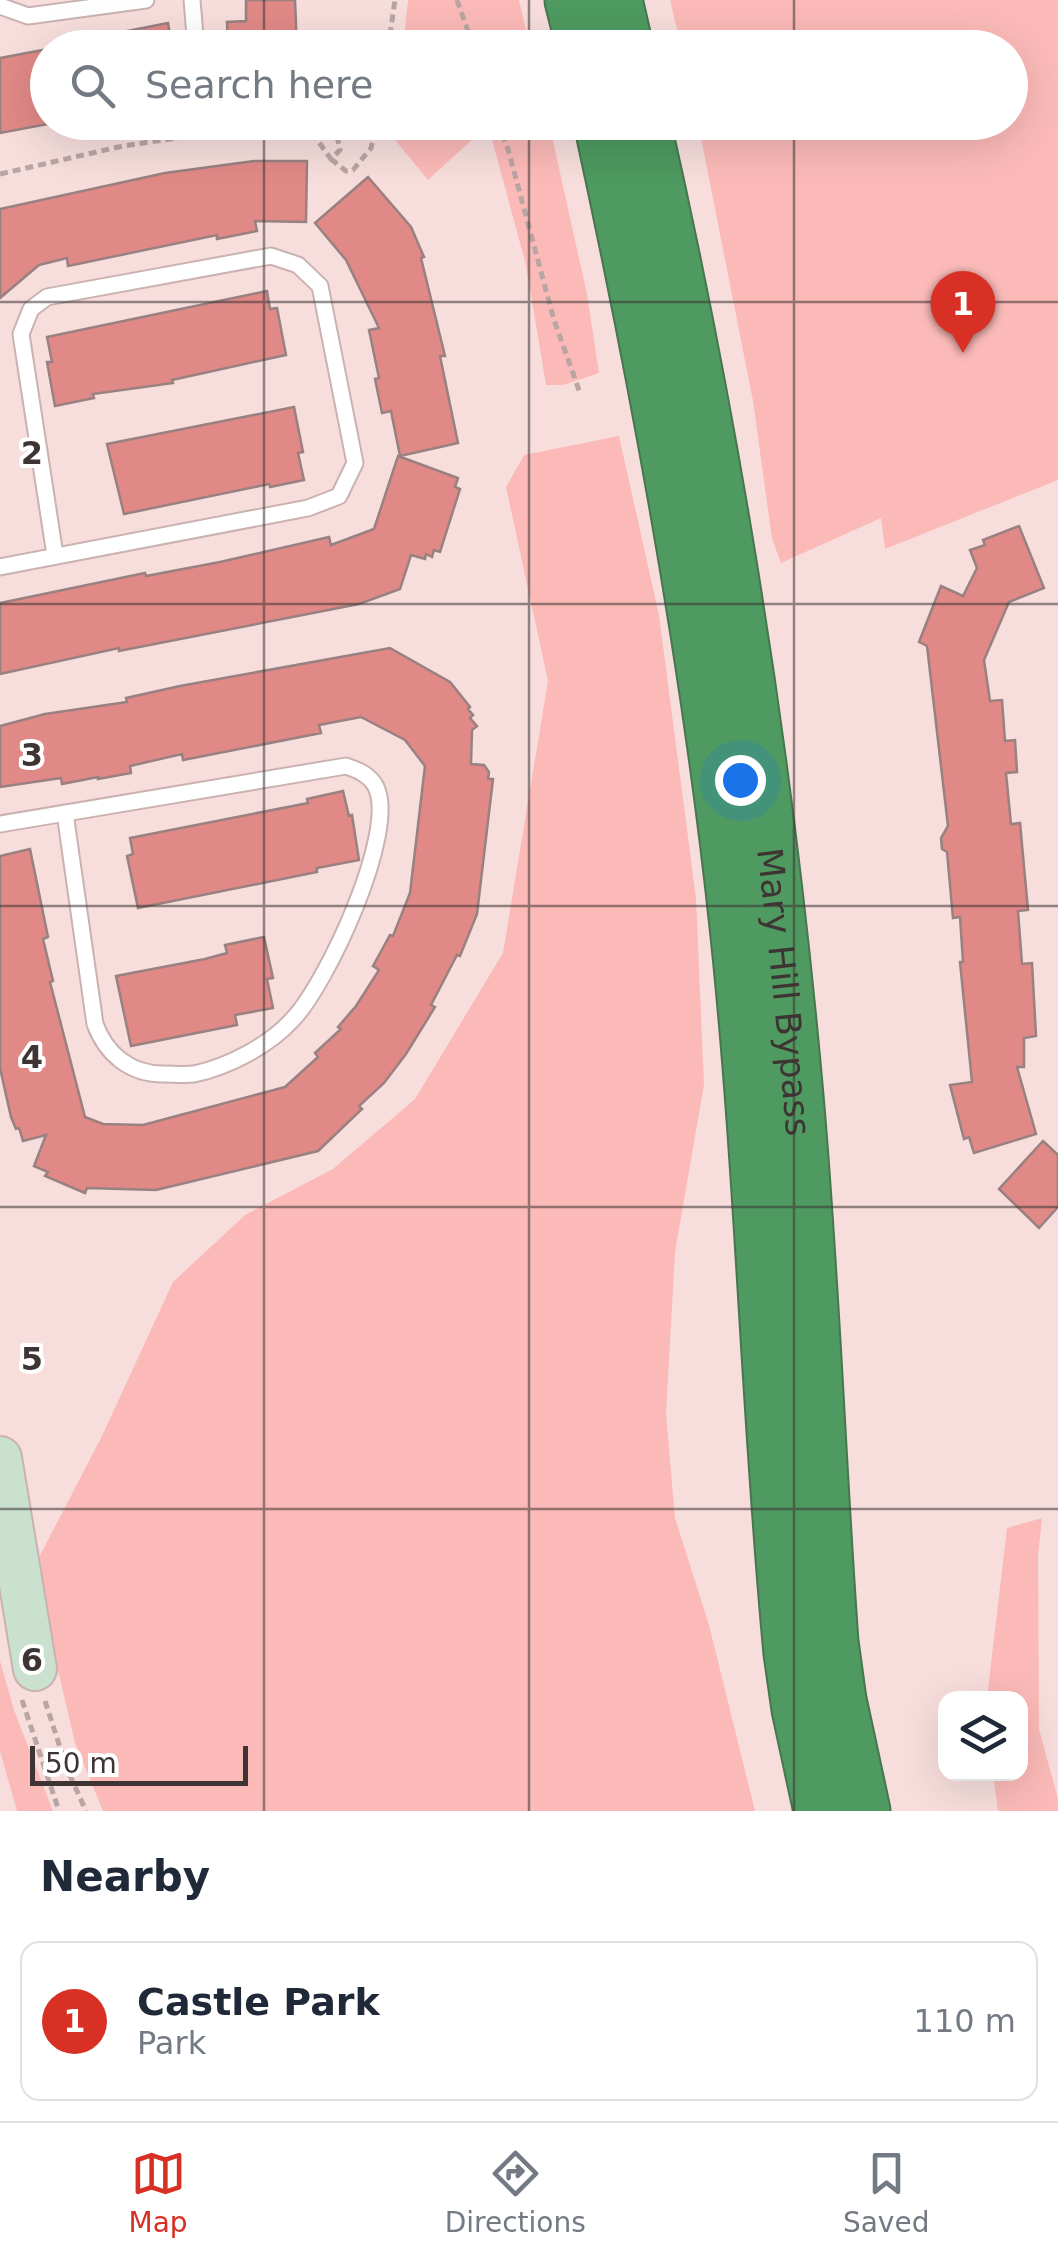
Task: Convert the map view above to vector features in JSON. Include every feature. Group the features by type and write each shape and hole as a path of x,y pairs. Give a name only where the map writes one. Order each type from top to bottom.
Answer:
{"highway":[{"path":"573,0 580,30"},
{"path":"614,0 620,30"},
{"name":"Mary Hill Bypass","path":"606,140 666,429 718,758 754,1093 792,1653 822,1811"},
{"name":"Mary Hill Bypass","path":"646,140 694,366 757,754 795,1098 830,1642 862,1811"}],"street":[{"path":"0,1458 27,1680"}],"lane":[{"path":"0,6 28,16 146,0"},
{"path":"192,0 194,30"},
{"path":"0,567 308,508 338,496 355,463 320,286 298,265 271,256 47,297 31,309 21,334 55,555"},
{"path":"0,824 64,813 346,766 363,772 377,788 380,812 373,854 351,919 324,977 293,1020 250,1053 194,1074 148,1074 121,1062 102,1045 95,1024 64,813"}],"path":[{"path":"391,30 396,0"},
{"path":"457,0 468,30"},
{"path":"0,174 163,140"},
{"path":"317,140 346,171 353,170 373,140"},
{"path":"331,159 340,150 338,140"},
{"path":"503,140 554,320 580,393"},
{"path":"27,1680 59,1811"},
{"path":"27,1680 86,1811"}],"shaded area":[{"path":"408,0 519,0 526,30 405,30"},
{"path":"670,0 1058,0 1058,480 885,549 881,518 781,563 772,539 753,401 701,140 1028,140 1028,30 677,30"},
{"path":"395,140 472,140 428,180"},
{"path":"492,140 553,140 587,294 599,373 563,385 546,385 526,265"},
{"path":"619,436 659,615 696,898 704,1085 675,1252 666,1414 675,1518 709,1625 755,1811 103,1811 75,1743 34,1567 102,1436 173,1282 245,1215 333,1169 415,1099 503,953 548,681 506,487 524,455"},
{"path":"1042,1518 1038,1555 1039,1729 1058,1811 998,1811 994,1781 1028,1781 1028,1691 988,1691 1007,1528"},
{"path":"0,1661 14,1710 53,1811 17,1811 0,1751"}],"building":[{"path":"246,0 295,0 296,30 227,30 227,22 246,21"},
{"path":"168,23 169,30 132,30"},
{"path":"30,52 30,127 0,133 0,58"},
{"path":"254,161 307,161 306,222 255,221 257,231 217,239 217,235 68,266 67,258 39,265 0,298 0,209 165,173"},
{"path":"368,177 411,227 424,257 421,258 445,356 440,356 458,443 400,456 391,411 382,413 375,379 379,378 369,330 379,328 346,260 315,223"},
{"path":"267,291 270,309 277,308 286,355 172,380 173,383 93,394 94,398 55,406 47,337"},
{"path":"294,407 304,480 124,514 107,444"},
{"path":"398,456 458,478 455,487 460,489 440,552 434,550 432,557 426,554 425,559 411,555 400,589 359,604 0,674 0,603 220,562 329,537 331,545 374,529"},
{"path":"1019,526 1044,588 1009,602 984,660 990,701 1002,700 1005,741 1015,740 1017,772 1006,773 1011,824 1020,823 1028,910 1018,911 1022,964 1032,963 1036,1036 1024,1038 1024,1067 1017,1067 1036,1134 974,1153 969,1137 964,1139 950,1085 972,1082 960,962 960,917 953,918 947,852 942,849 941,838 948,826 927,646 919,642 941,586 963,596 977,568 970,550 985,545 983,540"},
{"path":"390,648 450,682 470,707 470,718 477,726 472,730 471,764 484,765 488,779 493,779 477,914 460,956 457,955 431,1005 435,1007 406,1054 384,1083 359,1106 362,1109 318,1151 156,1190 87,1188 85,1193 45,1176 48,1172 34,1166 46,1135 23,1141 11,1117 0,1068 0,856 30,849 48,937 43,939 53,981 50,982 85,1117 103,1124 143,1125 285,1087 341,1029 338,1027 379,970 373,966 390,935 393,936 410,893 425,766 405,740 361,717 319,725 321,733 183,760 182,754 130,766 131,773 62,784 61,778 0,787 0,726 45,714 127,702 126,698 180,686"},
{"path":"343,791 349,816 352,815 359,860 138,908 127,856 133,854 130,838 308,803 307,799"},
{"path":"264,937 273,978 267,979 273,1008 235,1015 237,1025 131,1046 116,976 205,959 227,953 225,945"},
{"path":"1043,1141 1058,1155 1058,1207 1039,1228 999,1189"}],"place":[{"name":"Castle Park","path":"963,353"}]}
